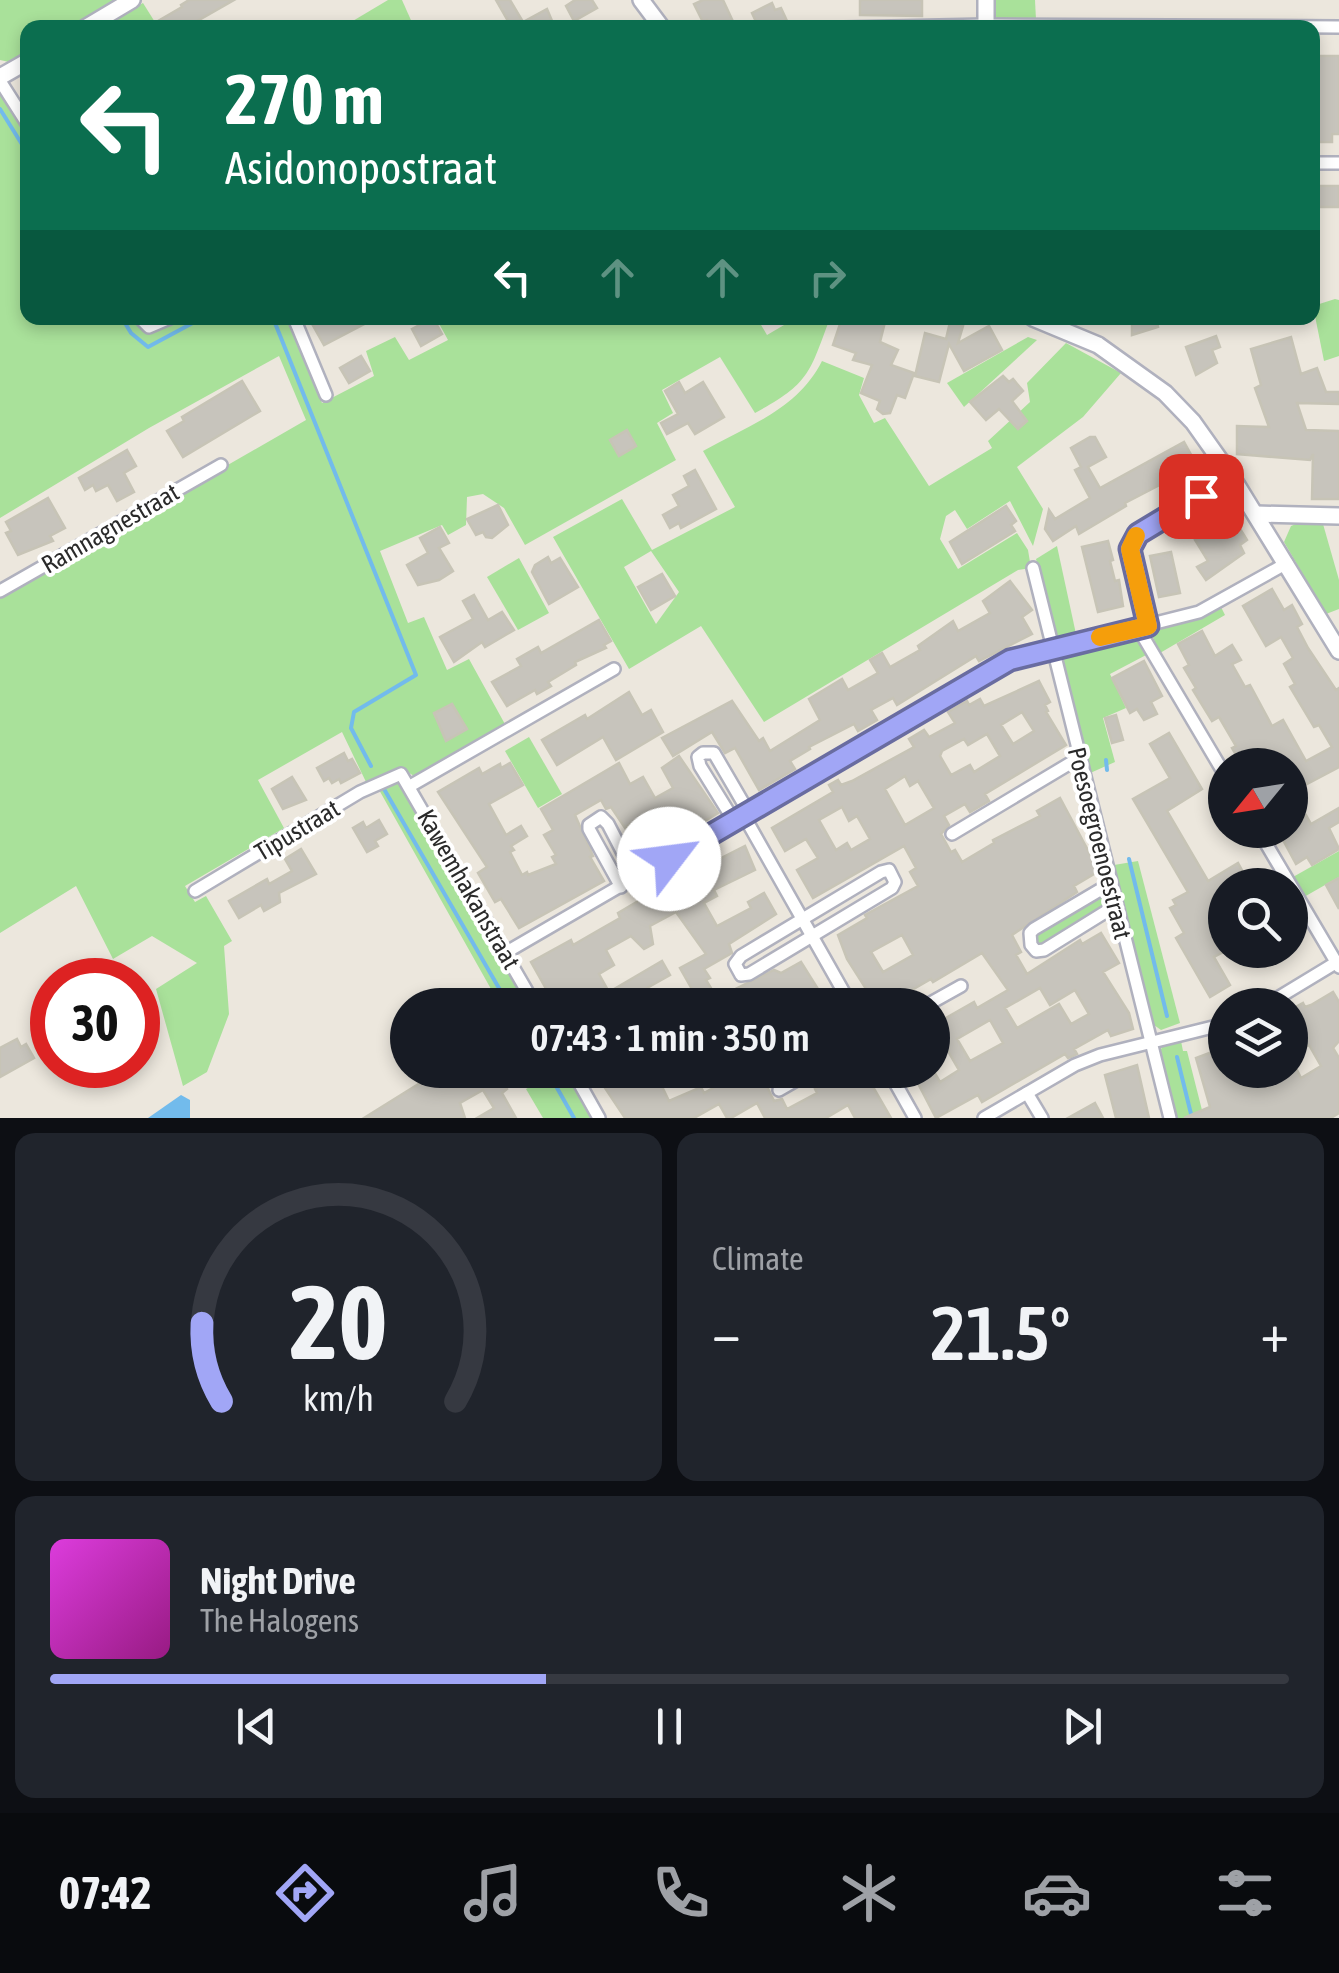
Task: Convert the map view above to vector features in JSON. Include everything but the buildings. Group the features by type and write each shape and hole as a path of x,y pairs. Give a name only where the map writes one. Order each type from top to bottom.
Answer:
{"street":[{"path":"98,20 132,0"},
{"path":"0,79 20,112"},
{"path":"297,325 326,395"},
{"path":"1050,325 1098,345 1165,393 1206,439 1339,651"},
{"name":"Ramnagnestraat","path":"0,591 220,465"},
{"path":"1210,748 1143,627 1130,549 1138,534 1232,477"},
{"path":"1256,514 1339,516"},
{"path":"505,953 1010,660 1199,612 1287,563"},
{"name":"Poesoegroenoestraat","path":"1033,568 1170,1118"},
{"path":"410,786 614,669"},
{"path":"742,817 700,766 698,757 703,753 714,753 742,817 842,988"},
{"path":"952,834 1079,758"},
{"name":"Kawemhakanstraat","path":"401,774 525,988"},
{"name":"Tipustraat","path":"195,891 360,792 401,774"},
{"path":"622,887 589,829 594,820 602,817 608,824 636,878"},
{"path":"1269,848 1338,965 1297,988"},
{"path":"888,870 894,876 892,888 750,974 742,975 737,970 740,956 802,918 882,872 888,870"},
{"path":"1110,884 1034,929 1030,946 1036,951 1044,950 1115,906"},
{"path":"950,992 961,986"},
{"path":"984,1118 1075,1065 1208,1028"},
{"path":"585,1088 600,1118"},
{"path":"779,1090 782,1088"},
{"path":"898,1088 916,1118"},
{"path":"1027,1093 1042,1118"}],"green space":[{"path":"0,0 119,0 83,20 20,20 20,56 9,62 0,60"},
{"path":"388,0 402,0 411,20 354,20"},
{"path":"991,0 1035,0 1036,20 998,19 992,12"},
{"path":"143,3 154,20 116,20"},
{"path":"0,89 20,122 20,325 142,325 148,332 162,325 290,325 322,403 374,376 366,351 395,337 409,360 448,340 440,325 761,325 767,335 784,325 827,325 812,365 797,385 755,413 720,357 662,390 673,413 657,423 676,460 525,545 504,508 483,494 467,497 466,525 448,535 442,525 380,551 408,623 424,617 447,670 469,659 506,726 417,778 400,767 367,784 342,732 258,780 284,828 185,886 195,902 206,896 232,941 224,946 229,1014 207,1072 183,1086 160,1003 160,986 197,963 152,936 112,958 76,886 0,933 0,596 306,420 279,356 149,428 0,518"},
{"path":"1339,300 1339,356 1324,361 1317,325 1320,325 1320,304"},
{"path":"1028,337 1037,340 964,407 947,383"},
{"path":"1066,343 1121,373 1083,417 1017,467 1043,509 1033,546 1010,501 967,529 955,510 946,516 940,539 958,569 1017,533 1028,550 1031,568 1018,570 764,722 701,626 629,669 553,537 622,499 652,550 735,507 703,451 786,404 812,378 822,361 864,378 859,395 874,423 885,418 929,486 992,448 988,441 1030,402 1027,383","holes":["651,551 679,592 656,624 624,567"]},
{"path":"1323,524 1339,580 1339,609 1326,614 1284,542 1291,526"},
{"path":"1057,546 1076,634 1059,638 1053,631 1036,559"},
{"path":"519,558 549,613 518,630 487,577"},
{"path":"1221,607 1225,615 1160,653 1150,631"},
{"path":"1136,634 1148,654 1110,674 1126,708 1103,718 1115,762 1088,774 1062,655 1070,649"},
{"path":"529,737 562,794 538,808 505,751"},
{"path":"401,781 518,988 490,988 378,788"},
{"path":"1339,851 1339,877 1308,895 1308,869"},
{"path":"1138,861 1180,1023 1161,1030 1154,1025 1114,865"},
{"path":"1101,893 1108,900 1099,914 1042,945 1035,942 1033,935"},
{"path":"1181,1041 1204,1118 1175,1118 1159,1052 1163,1046"},
{"path":"576,1088 593,1118 543,1118 526,1089"}],"water":[{"path":"181,1095 190,1100 190,1118 148,1118"}],"waterway":[{"path":"0,109 20,141"},
{"path":"126,325 148,347 189,325"},
{"path":"276,325 416,675 354,712 351,728 371,766"},
{"path":"1106,760 1107,770"},
{"path":"384,789 499,988"},
{"path":"1129,859 1167,1016"},
{"path":"1177,1057 1192,1118"},
{"path":"557,1088 574,1118"}],"slow traffic":[{"path":"1100,637 1148,626 1130,549 1136,536"}],"route":[{"path":"669,859 1010,660 1148,626 1130,549 1132,541 1201,496"}]}
